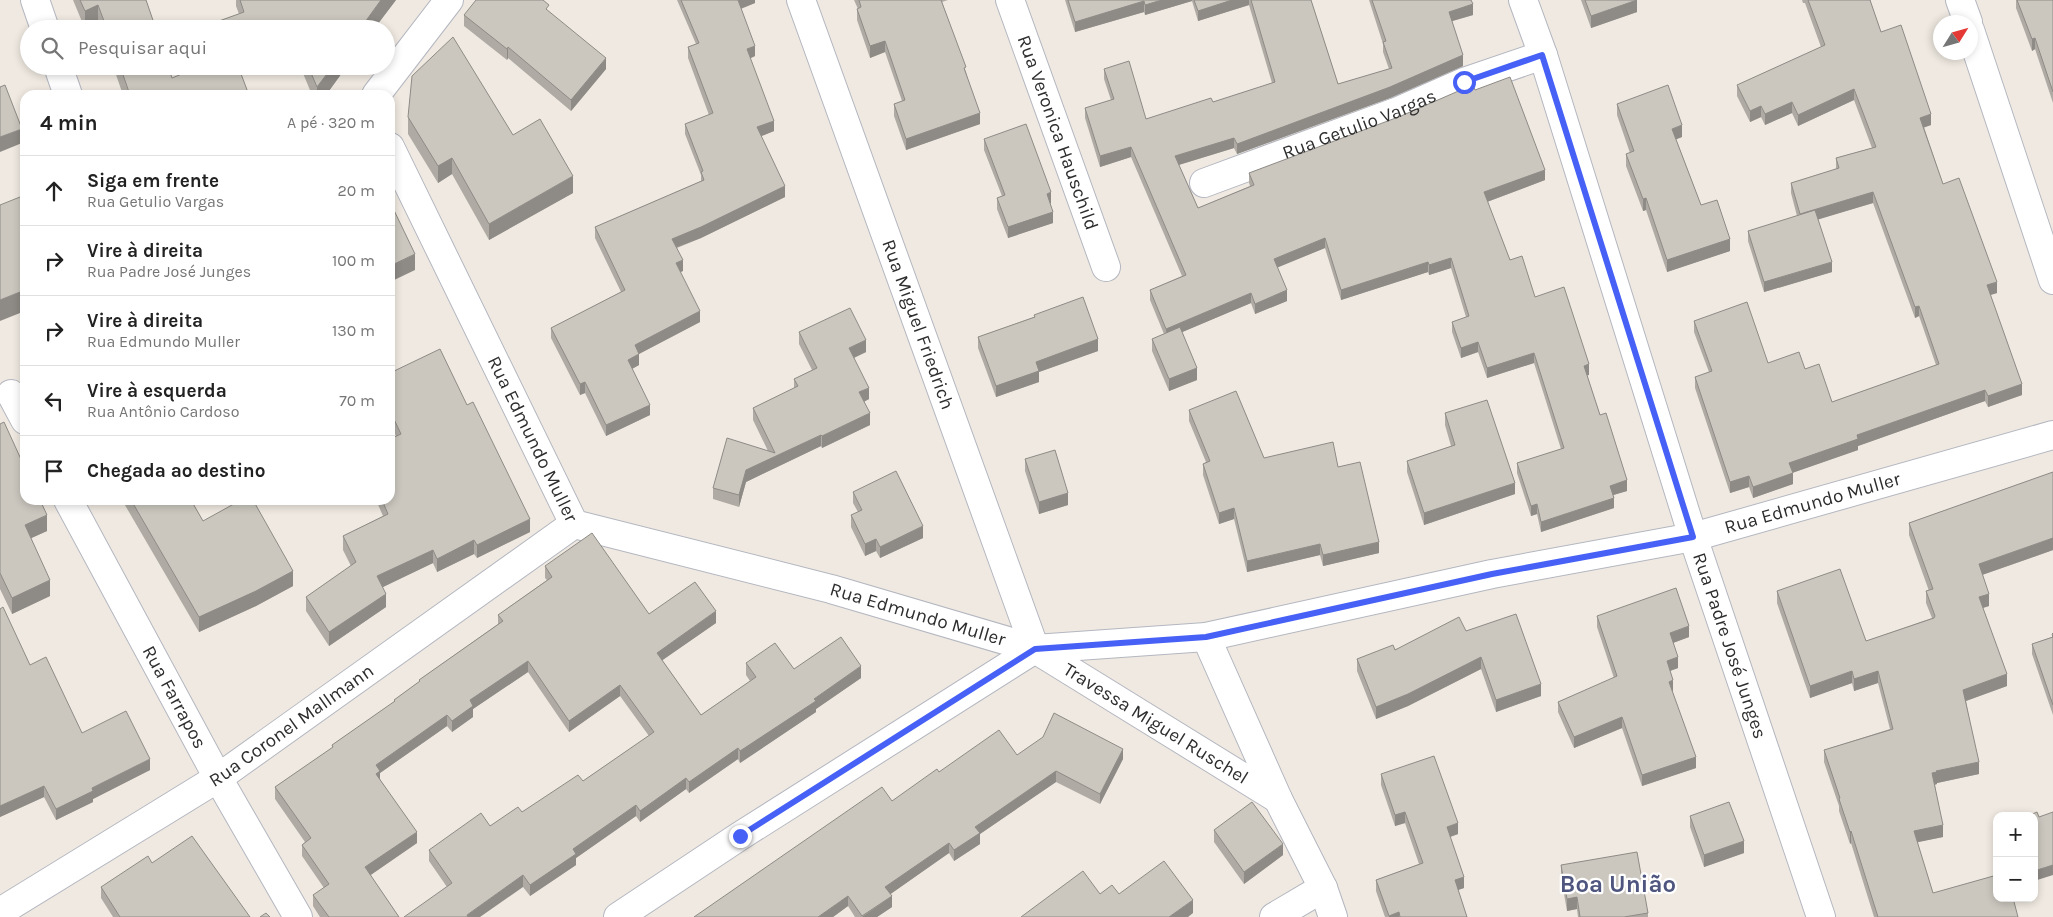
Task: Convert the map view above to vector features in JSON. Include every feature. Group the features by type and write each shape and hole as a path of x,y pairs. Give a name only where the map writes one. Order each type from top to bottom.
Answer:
{"street":[{"path":"35,0 42,20"},
{"path":"395,70 449,0"},
{"name":"Rua Miguel Friedrich","path":"802,0 1035,649"},
{"name":"Rua Veronica Hauschild","path":"1010,0 1106,267"},
{"name":"Rua Padre José Junges","path":"1523,0 1542,55 1693,537 1820,917"},
{"path":"1960,0 1965,15"},
{"path":"1978,54 2053,280"},
{"name":"Rua Getulio Vargas","path":"1204,183 1396,112 1464,82 1542,55"},
{"path":"61,75 66,90"},
{"path":"380,90 391,75"},
{"name":"Rua Edmundo Muller","path":"395,157 574,524 831,589 1035,649 1206,637 1492,574 1693,537 2053,435"},
{"path":"12,393 20,410"},
{"name":"Rua Farrapos","path":"71,505 218,778 298,917"},
{"name":"Rua Coronel Mallmann","path":"0,912 218,778 574,524"},
{"name":"Travessa Miguel Ruschel","path":"1206,637 1278,799 1323,888 1333,917"},
{"path":"618,917 740,836 1035,649"},
{"name":"Travessa Miguel Ruschel","path":"1035,649 1278,799"},
{"path":"1274,917 1323,888"}],"building":[{"path":"80,0 146,0 153,20 104,20 98,5 85,11"},
{"path":"240,0 381,0 367,20 222,20 244,12"},
{"path":"476,0 543,0 549,5 546,9 606,58 571,100 508,47 507,49 464,15"},
{"path":"681,0 738,0 755,46 747,49 774,121 757,127 785,186 672,239 683,260 676,263 700,311 635,345 639,354 628,360 650,405 606,425 585,382 580,384 551,328 625,290 595,227 704,180 701,172 703,171 685,124 713,113 688,47 699,43"},
{"path":"859,0 941,0 966,67 964,68 980,113 906,139 894,104 905,100 885,41 870,46 857,9 861,7"},
{"path":"1068,0 1162,0 1145,5 1144,1 1075,22"},
{"path":"1194,0 1232,0 1198,11"},
{"path":"1251,0 1311,0 1338,84 1392,68 1383,42 1386,41 1372,0 1471,0 1473,4 1449,12 1463,55 1390,87 1237,144 1234,138 1175,156 1198,208 1254,185 1249,173 1401,116 1470,86 1473,85 1475,90 1510,77 1545,170 1484,192 1510,260 1522,256 1535,297 1564,287 1589,364 1584,366 1600,415 1606,413 1627,480 1610,486 1614,498 1541,522 1537,504 1531,506 1517,463 1564,448 1534,353 1487,368 1478,342 1461,348 1452,322 1469,316 1451,258 1429,265 1428,262 1341,290 1325,238 1274,259 1287,290 1255,304 1251,293 1166,329 1150,290 1186,275 1131,147 1100,156 1085,108 1114,99 1104,69 1129,61 1146,119 1211,98 1213,102 1275,82"},
{"path":"1585,0 1637,0 1591,16"},
{"path":"1808,0 1870,0 1881,32 1901,25 1931,114 1920,118 1943,184 1959,178 1997,282 1987,285 2022,384 1988,396 1985,390 1857,435 1858,439 1789,463 1793,473 1753,487 1749,476 1730,482 1695,377 1712,371 1694,321 1747,302 1768,363 1799,352 1805,369 1819,364 1832,402 1939,364 1919,306 1915,307 1873,192 1800,214 1791,183 1839,168 1836,158 1876,147 1854,89 1798,115 1792,102 1765,114 1761,106 1750,111 1737,85 1825,45"},
{"path":"2017,0 2053,0 2053,92 2035,38 2032,39"},
{"path":"453,37 513,135 540,119 573,176 489,224 452,158 438,166 408,117 412,76"},
{"path":"123,75 171,75 172,78 179,75 241,75 247,90 128,90"},
{"path":"312,75 326,75 317,87"},
{"path":"5,85 20,124 20,130 0,137 0,87"},
{"path":"1668,85 1682,125 1672,129 1701,205 1717,200 1730,239 1667,260 1646,198 1643,199 1626,154 1634,151 1617,104"},
{"path":"1026,124 1051,192 1047,194 1053,212 1008,227 997,198 1005,195 984,139"},
{"path":"20,197 20,292 0,300 0,205"},
{"path":"1815,210 1832,262 1764,282 1748,231"},
{"path":"395,212 415,254 395,264"},
{"path":"1083,297 1098,339 1036,362 1039,371 996,386 978,337 1035,317 1034,315"},
{"path":"850,308 866,340 849,348 869,388 859,392 870,413 746,470 739,495 713,488 727,438 775,453 753,408 798,386 794,379 817,368 799,332"},
{"path":"1180,327 1197,368 1169,379 1152,339"},
{"path":"440,349 467,405 473,402 530,519 477,545 474,540 437,559 433,550 377,576 386,594 329,632 306,597 356,562 343,536 388,514 384,505 395,505 395,437 401,434 395,421 395,371"},
{"path":"1236,391 1264,458 1333,442 1338,467 1360,462 1379,542 1323,555 1320,544 1247,561 1234,508 1219,513 1203,464 1210,461 1189,410"},
{"path":"1487,400 1515,483 1424,513 1407,461 1455,445 1445,413"},
{"path":"4,422 20,457 20,505 42,505 47,515 25,525 50,580 12,598 0,573 0,424"},
{"path":"1055,450 1068,493 1039,502 1025,459"},
{"path":"896,471 923,526 880,547 876,539 865,544 851,515 862,510 853,492"},
{"path":"2053,472 2053,538 1979,564 1989,594 1979,597 2007,674 1963,690 1979,762 1932,773 1943,825 1914,831 1933,893 1993,876 1993,902 2014,902 2018,917 1878,917 1824,750 1893,729 1878,671 1854,679 1852,671 1810,686 1777,591 1840,569 1866,641 1934,618 1935,616 1926,591 1933,589 1909,523"},
{"path":"134,505 194,505 203,521 232,505 256,505 293,571 256,591 199,617"},
{"path":"592,533 649,614 695,582 716,611 657,653 701,715 756,677 746,663 775,643 794,669 841,637 861,666 814,699 816,701 740,751 738,748 689,782 686,778 640,811 636,805 573,849 576,854 530,885 523,875 467,915 468,917 404,917 452,883 429,850 481,813 490,826 518,807 522,812 578,775 583,781 654,732 620,685 569,721 528,661 470,700 473,706 452,721 447,715 376,765 380,771 376,774 417,832 365,867 399,917 329,917 313,895 329,884 302,845 311,838 275,787 333,747 332,745 395,701 419,680 503,621 498,615 552,577 545,566"},
{"path":"1676,588 1689,626 1670,633 1678,657 1667,661 1673,680 1669,682 1696,757 1642,775 1622,717 1574,737 1558,702 1617,676 1597,616"},
{"path":"3,607 30,665 46,657 82,733 126,711 150,759 92,788 93,791 56,809 44,786 0,806 0,609"},
{"path":"1516,614 1541,684 1496,700 1481,657 1408,694 1376,707 1357,659 1393,645 1395,650 1459,617 1466,631"},
{"path":"2053,637 2053,705 2032,644"},
{"path":"1054,713 1123,749 1100,794 1056,771 975,827 980,833 954,850 949,843 885,887 892,896 862,916 848,896 818,917 694,917 882,787 892,801 937,769 939,772 999,730 1017,755 1043,737"},
{"path":"1434,756 1458,823 1447,827 1464,877 1455,880 1467,917 1400,917 1399,912 1389,916 1376,880 1423,863 1405,812 1395,815 1381,774"},
{"path":"1252,802 1283,844 1244,872 1214,830"},
{"path":"1729,802 1744,841 1704,855 1690,816"},
{"path":"2053,812 2053,865 2038,870 2038,814 2039,817"},
{"path":"192,836 250,917 120,917 101,887 148,856 152,863"},
{"path":"1637,852 1648,913 1624,917 1580,917 1577,897 1567,899 1561,865"},
{"path":"1164,861 1193,900 1169,917 1021,917 1083,871 1100,894 1112,885 1119,894"},
{"path":"266,913 270,917 260,917"}],"district":[{"name":"Boa União","path":"1618,884"}],"route":[{"path":"740,836 1035,649 1206,637 1492,574 1693,537 1542,55 1464,82"}]}
